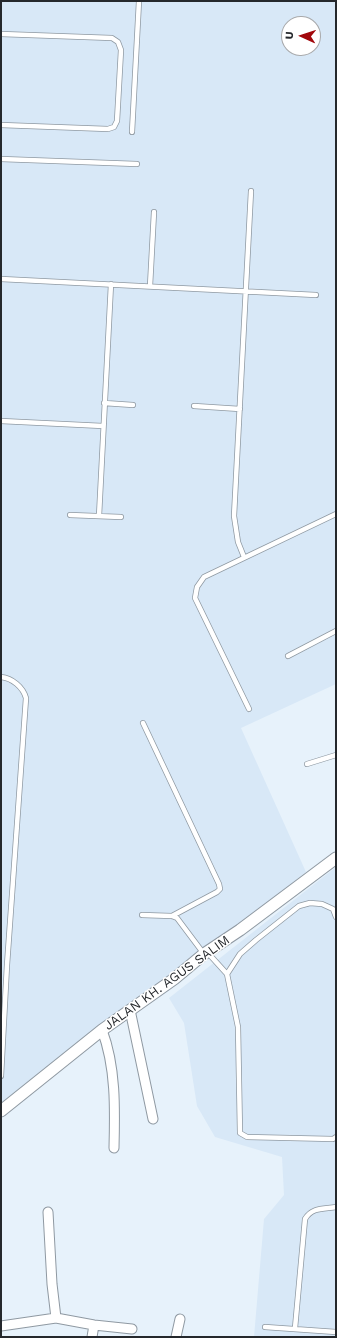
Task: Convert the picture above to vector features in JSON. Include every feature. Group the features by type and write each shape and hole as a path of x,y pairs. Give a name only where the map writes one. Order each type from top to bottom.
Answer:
{"street":[{"name":"JALAN KH. AGUS SALIM","path":"1,1111 102,1030 174,979 205,953 240,930 336,858"},
{"path":"130,1010 153,1119"},
{"path":"102,1030 106,1042 112,1076 114,1148"},
{"path":"48,1212 52,1284 56,1318"},
{"path":"1,1326 56,1318 132,1329"},
{"path":"176,1337 180,1319"},
{"path":"92,1337 94,1324"}],"lane":[{"path":"132,132 139,1"},
{"path":"1,34 112,38 118,42 121,50 117,121 114,128 1,125"},
{"path":"1,159 137,164"},
{"path":"244,557 238,542 234,516 252,192"},
{"path":"150,286 154,212"},
{"path":"1,279 316,295"},
{"path":"98,516 111,284"},
{"path":"104,403 133,404"},
{"path":"194,406 240,409"},
{"path":"1,421 103,426"},
{"path":"249,709 195,598 195,593 199,582 204,577 244,557 336,514"},
{"path":"70,515 121,517"},
{"path":"288,656 336,631"},
{"path":"1,677 9,678 24,692 26,698 2,1030 1,1076"},
{"path":"143,723 220,889 172,916"},
{"path":"307,764 336,755"},
{"path":"227,974 240,954 299,906 310,903 322,904 333,909 336,917"},
{"path":"142,915 172,916 177,918 205,953 227,974 238,1027 240,1133 247,1138 336,1137"},
{"path":"1,965 7,965"},
{"path":"295,1328 305,1219 313,1210 336,1207"},
{"path":"265,1327 336,1332"}],"shaded area":[{"path":"1,1 336,1 336,684 241,728 306,872 163,988 1,1103"},
{"path":"336,867 336,1337 254,1337 264,1219 284,1195 282,1157 215,1137 197,1106 184,1023 169,998"}]}
